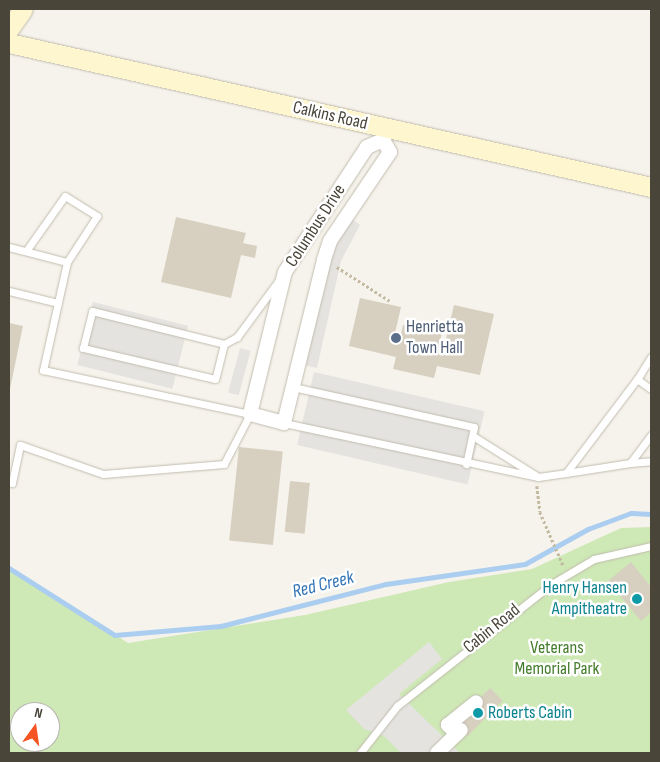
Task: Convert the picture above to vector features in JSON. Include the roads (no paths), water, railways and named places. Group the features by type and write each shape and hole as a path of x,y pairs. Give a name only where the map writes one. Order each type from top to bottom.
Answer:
{"main road":[{"path":"9,29 23,9"},
{"name":"Calkins Road","path":"9,43 385,135 651,187"}],"street":[{"name":"Columbus Drive","path":"250,414 285,272 367,147 385,135 390,152 330,241 284,423"},
{"path":"250,414 284,423"},
{"path":"437,753 459,732 448,725 473,700 476,702"}],"lane":[{"path":"9,482 20,444 103,474 224,464 250,414 43,370 67,262 97,216 65,196 26,252"},
{"path":"9,247 67,262"},
{"path":"224,344 215,379 83,348 92,311 224,344 237,337 285,272"},
{"path":"9,291 58,303"},
{"path":"566,473 651,357"},
{"path":"636,379 651,389"},
{"path":"293,387 474,427 466,464"},
{"path":"284,423 538,480 566,473 651,461"},
{"path":"630,463 651,434"},
{"path":"472,436 538,480"},
{"name":"Cabin Road","path":"360,753 397,706 566,573 594,559 651,546"}],"waterway":[{"name":"Red Creek","path":"9,568 115,635 221,626 386,584 525,564 588,529 631,513 651,514"}],"place":[{"name":"Henrietta Town Hall","path":"396,338"},
{"name":"Henry Hansen Ampitheatre","path":"637,599"},
{"name":"Roberts Cabin","path":"478,713"}],"park label":[{"name":"Veterans Memorial Park","path":"557,660"}]}
